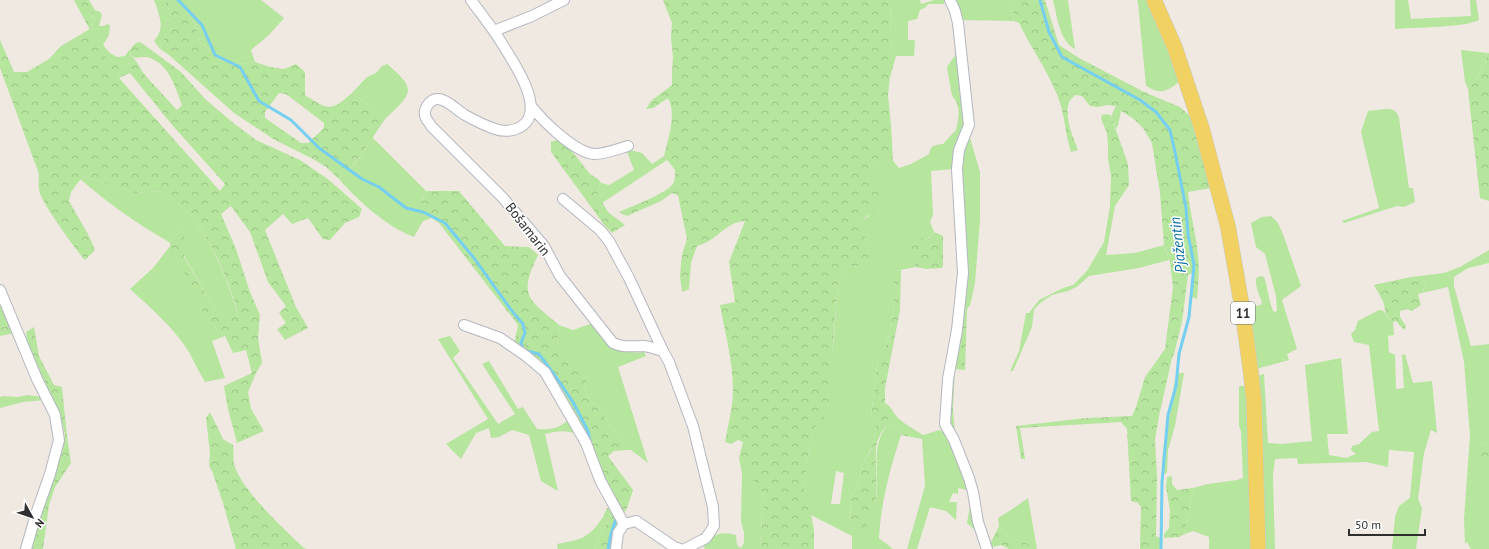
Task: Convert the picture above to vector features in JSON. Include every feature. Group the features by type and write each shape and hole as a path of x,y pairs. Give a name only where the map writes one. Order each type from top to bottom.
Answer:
{"main road":[{"name":"11","path":"1154,0 1175,48 1202,129 1228,227 1242,307 1254,402 1258,549"}],"street":[{"path":"471,0 494,30 527,89 531,106 543,121 581,150 594,154 628,146"},
{"path":"494,30 532,16 564,0"},
{"path":"950,0 958,23 961,63 969,125 959,150 956,169 963,273 957,330 948,379 946,424 954,440 973,492 978,522 987,549"},
{"name":"Bošamarin","path":"531,106 530,114 524,124 511,131 495,129 465,115 449,103 438,99 432,101 427,106 425,112 426,118 431,126 503,198 544,246 560,276 613,342 620,346 645,346 663,351"},
{"path":"563,199 600,230 609,240 669,362 693,426 713,508 714,526 706,538 685,549"},
{"path":"0,290 37,379 55,415 59,440 50,474 26,549"},
{"path":"464,325 500,338 526,356 545,372 586,442 600,480 624,524"},
{"path":"616,549 618,533 624,524 636,521 674,547 680,549"}],"green space":[{"path":"74,0 89,0 95,10 92,15 95,21 89,28"},
{"path":"154,0 164,0 171,14 166,27 166,34 160,49 154,41 160,32 161,26"},
{"path":"164,0 178,0 196,26 199,41 222,61 241,64 255,62 270,67 284,69 296,64 305,72 305,95 319,104 329,107 334,106 352,93 386,118 359,158 339,179 326,167 275,140 234,113 169,55 160,49 166,34 166,27 171,14","holes":["279,93 286,94 324,123 324,128 308,143 301,143 265,118 265,112"]},
{"path":"178,0 261,0 284,18 269,35 251,50 255,62 241,64 222,61 199,41 196,26"},
{"path":"663,0 891,0 891,54 896,56 890,77 888,95 893,161 879,161 869,168 869,182 880,184 880,197 877,206 861,221 869,254 868,258 862,266 847,267 838,283 828,406 825,417 816,426 809,450 804,485 805,493 809,502 814,531 814,549 760,549 762,516 765,501 763,492 756,487 747,461 739,458 743,442 738,440 731,444 725,442 732,403 733,379 720,305 735,302 729,262 745,221 738,222 726,228 710,241 697,246 691,263 689,289 682,292 680,276 681,263 687,239 678,195 672,193 661,201 627,216 619,212 665,191 674,182 675,170 664,156 672,119 671,104 668,98 653,108 646,109 651,101 672,85 672,23"},
{"path":"891,0 920,0 921,4 934,0 945,0 944,4 928,4 920,10 917,19 908,21 908,40 915,40 914,56 891,55"},
{"path":"952,0 1016,0 1012,5 1014,21 959,20"},
{"path":"1016,0 1045,0 1059,45 1079,58 1144,92 1180,107 1190,116 1211,188 1188,192 1199,261 1199,277 1197,299 1192,297 1193,273 1188,275 1182,322 1172,358 1155,440 1157,477 1156,536 1160,538 1160,549 1140,549 1141,507 1138,503 1131,501 1127,429 1121,422 1020,428 1025,459 1021,459 1016,426 1086,418 1132,416 1145,377 1165,349 1173,287 1170,262 1164,245 1160,193 1152,143 1143,128 1134,119 1116,106 1090,106 1082,96 1075,95 1069,102 1068,120 1078,150 1071,152 1062,111 1054,87 1019,23 1014,21 1012,5"},
{"path":"1053,0 1068,0 1075,49 1065,40 1062,34"},
{"path":"1137,0 1148,0 1171,56 1179,81 1167,90 1156,91 1146,86"},
{"path":"1395,0 1408,0 1411,19 1471,16 1470,0 1476,0 1479,20 1472,23 1451,26 1395,29"},
{"path":"95,10 100,12 102,15 99,26 104,26 107,24 110,25 109,35 103,45 110,53 117,57 125,56 130,49 130,54 136,61 124,66 107,59 89,28 93,24 94,18 92,15"},
{"path":"90,29 107,59 124,66 136,61 144,74 177,110 182,105 170,76 165,69 154,60 147,57 135,58 131,54 130,50 132,47 136,43 140,42 181,72 206,100 236,125 256,140 300,160 329,180 362,209 359,217 345,223 330,240 323,239 308,218 292,224 283,214 265,230 296,307 308,328 285,340 277,329 286,323 279,313 286,306 268,282 250,232 231,206 221,214 236,249 250,292 260,315 258,338 262,363 248,392 251,409 264,431 237,443 228,409 224,386 252,373 246,350 233,353 225,336 216,328 203,312 169,242 184,229 184,257 214,308 224,317 238,317 232,294 221,266 201,228 191,215 161,191 135,193 83,176 71,192 69,201 89,236 95,250 85,260 45,204 39,188 39,174 0,68 0,40 14,72 27,72 49,59 61,46","holes":["130,73 173,126 225,184 220,191 119,78"]},
{"path":"959,49 963,98 954,88 951,91 947,67"},
{"path":"1461,50 1488,53 1485,63 1475,81 1468,89 1465,82"},
{"path":"1488,53 1489,201 1480,198 1468,89 1475,81 1485,63"},
{"path":"387,64 403,79 407,85 408,91 402,103 386,118 352,93 367,77 376,73 382,66"},
{"path":"954,88 959,89 967,124 963,130 956,130 958,109 957,103 951,91"},
{"path":"1116,106 1121,111 1116,129 1111,116"},
{"path":"1386,109 1395,111 1399,118 1409,188 1413,188 1415,202 1404,207 1397,206 1344,223 1342,221 1379,208 1361,132 1368,111"},
{"path":"1108,114 1111,116 1128,164 1129,185 1115,206 1110,206 1111,176 1108,159 1107,133 1101,119 1102,115"},
{"path":"972,125 970,138 980,172 980,220 975,283 970,306 968,307 967,311 961,310 958,168"},
{"path":"956,130 963,130 955,169 931,171 933,215 930,222 934,232 911,256 916,267 894,271 894,302 891,329 887,343 878,357 871,417 876,423 874,440 862,465 858,486 850,498 851,526 872,515 877,490 876,462 878,444 886,426 896,425 900,429 901,435 887,486 879,538 893,549 852,549 852,536 811,515 804,485 809,450 816,425 825,417 834,337 838,283 847,267 862,266 867,243 862,230 861,221 869,216 869,168 879,161 893,161 899,168 911,164 929,154 933,146 943,144","holes":["836,471 844,473 840,504 831,504"]},
{"path":"372,137 426,191 422,198 427,215 432,218 423,221 414,237 393,227 383,220 355,196 339,179 358,160"},
{"path":"557,140 570,149 590,174 598,179 601,183 597,193 608,212 625,225 612,233 605,226 551,152 551,142"},
{"path":"626,149 642,153 652,164 664,156 667,160 602,203 597,193 601,183 609,185 634,170"},
{"path":"83,176 135,193 161,191 187,212 194,219 208,240 231,293 238,317 224,317 214,308 184,256 184,229 169,242 112,205 80,179"},
{"path":"426,191 459,191 505,246 529,247 538,255 528,280 529,296 540,309 559,325 557,343 588,377 584,385 588,398 596,405 627,450 614,451 608,456 633,490 627,508 622,516 613,504 607,504 608,491 546,372 514,345 518,325 439,223 424,210 422,201"},
{"path":"1110,206 1115,206 1106,255 1135,253 1164,245 1169,260 1139,268 1089,276 1078,286 1068,291 1052,295 1039,304 1034,310 1032,327 1013,371 1010,371 1019,351 1026,313 1029,313 1039,300 1063,288 1073,285 1087,271 1104,242"},
{"path":"1271,216 1278,223 1283,234 1301,286 1282,300 1297,349 1287,354 1289,360 1256,369 1256,355 1249,301 1256,306 1261,305 1262,302 1257,287 1256,278 1261,276 1264,277 1273,310 1274,312 1277,311 1276,296 1265,254 1256,247 1251,223 1262,217"},
{"path":"934,232 943,236 942,268 926,269 916,267 905,247 917,237 927,240"},
{"path":"171,245 203,312 216,328 225,336 212,341 225,378 205,382 183,343 162,319 130,289 153,268"},
{"path":"1489,250 1489,263 1468,268 1454,277 1454,286 1471,346 1489,344 1489,443 1480,445 1482,463 1489,463 1489,549 1471,549 1467,542 1465,544 1464,519 1470,435 1464,362 1448,287 1422,293 1426,285 1423,281 1415,281 1411,277 1444,273 1460,267"},
{"path":"901,270 900,310 885,388 885,403 898,418 923,435 922,439 901,435 900,429 896,425 886,426 882,431 876,448 877,482 875,505 872,516 858,535 851,526 850,498 858,486 862,465 870,452 874,440 876,423 871,417 878,357 887,343 891,329 894,302 894,271"},
{"path":"1411,277 1415,281 1423,281 1426,285 1422,293 1418,294 1421,305 1412,311 1406,309 1400,311 1400,317 1406,326 1404,330 1396,321 1393,322 1385,312 1384,304 1374,285"},
{"path":"0,301 14,328 0,326"},
{"path":"961,310 967,311 965,370 955,369 953,409 955,433 951,423 949,392 953,355"},
{"path":"1379,310 1384,311 1387,317 1393,322 1394,335 1388,336 1389,352 1395,355 1396,389 1404,388 1402,355 1405,354 1413,383 1432,381 1437,433 1431,430 1424,453 1418,499 1422,508 1416,549 1392,549 1395,517 1399,506 1410,498 1414,452 1389,450 1388,467 1366,462 1298,464 1297,458 1275,459 1273,475 1275,549 1264,549 1257,376 1264,374 1268,443 1282,444 1312,441 1305,365 1341,358 1348,434 1327,434 1329,455 1346,458 1356,454 1351,450 1352,446 1359,444 1372,432 1379,431 1369,345 1354,342 1351,334 1355,330 1358,321"},
{"path":"593,323 609,342 619,350 626,352 644,352 646,356 618,367 648,463 631,450 627,450 596,405 588,398 584,385 557,343 559,325 573,330"},
{"path":"0,326 14,328 15,333 0,336"},
{"path":"34,327 39,356 54,385 62,387 71,463 55,487 49,505 43,549 29,549 50,484 62,453 65,435 61,418 27,343 26,332"},
{"path":"450,336 460,351 453,358 498,424 515,414 482,364 489,361 518,409 523,407 537,429 554,428 562,425 569,419 577,434 561,431 545,434 558,491 541,481 529,435 512,430 499,437 491,438 489,428 476,433 461,459 446,444 488,419 438,339"},
{"path":"1181,373 1184,373 1175,426 1168,450 1167,473 1165,474 1162,473 1164,442 1171,409 1174,384 1176,377"},
{"path":"1239,386 1246,386 1249,438 1251,549 1209,549 1209,537 1193,531 1185,534 1193,488 1243,478 1241,432 1239,425"},
{"path":"27,395 44,397 46,400 23,402 0,408 0,397 18,397"},
{"path":"210,412 223,439 233,445 234,464 245,485 264,509 304,548 307,549 236,549 223,503 209,466 210,453 206,418"},
{"path":"940,430 947,435 973,491 976,523 979,534 967,523 971,491 958,488 958,494 953,493 949,502 957,502 956,520 946,511 930,507 917,549 907,549 925,486 923,435"},
{"path":"1489,443 1489,463 1482,463 1479,454 1480,445"},
{"path":"739,458 747,461 763,492 765,501 762,516 760,549 705,549 703,546 718,534 725,533 736,535 737,545 741,548 744,543 744,532 741,522 742,474"},
{"path":"1172,476 1172,484 1177,490 1193,488 1185,534 1179,537 1164,538 1164,534 1169,528 1170,510 1166,487 1167,477"},
{"path":"1028,498 1037,549 1029,549 1029,544 1007,537 999,526 998,518"},
{"path":"607,508 620,519 617,524 612,549 594,549 608,520 603,517"},
{"path":"603,517 608,520 594,549 558,549 557,544 572,541 589,534"},
{"path":"999,526 1007,537 1029,544 1029,549 1009,549 1002,545 992,547 991,542"}],"waterway":[{"path":"178,0 202,25 215,55 240,67 259,101 291,120 319,148 362,179 379,187 406,208 423,212 445,223 474,258 523,324 525,333 521,343 523,350 539,354 556,377 573,402 588,431 590,441"},
{"name":"Pjažentin","path":"1040,0 1049,32 1062,57 1140,100 1156,112 1170,130 1175,152 1186,208 1188,234 1194,265 1189,317 1179,354 1176,386 1168,415 1162,482 1161,549"},
{"path":"608,549 617,516"}]}
